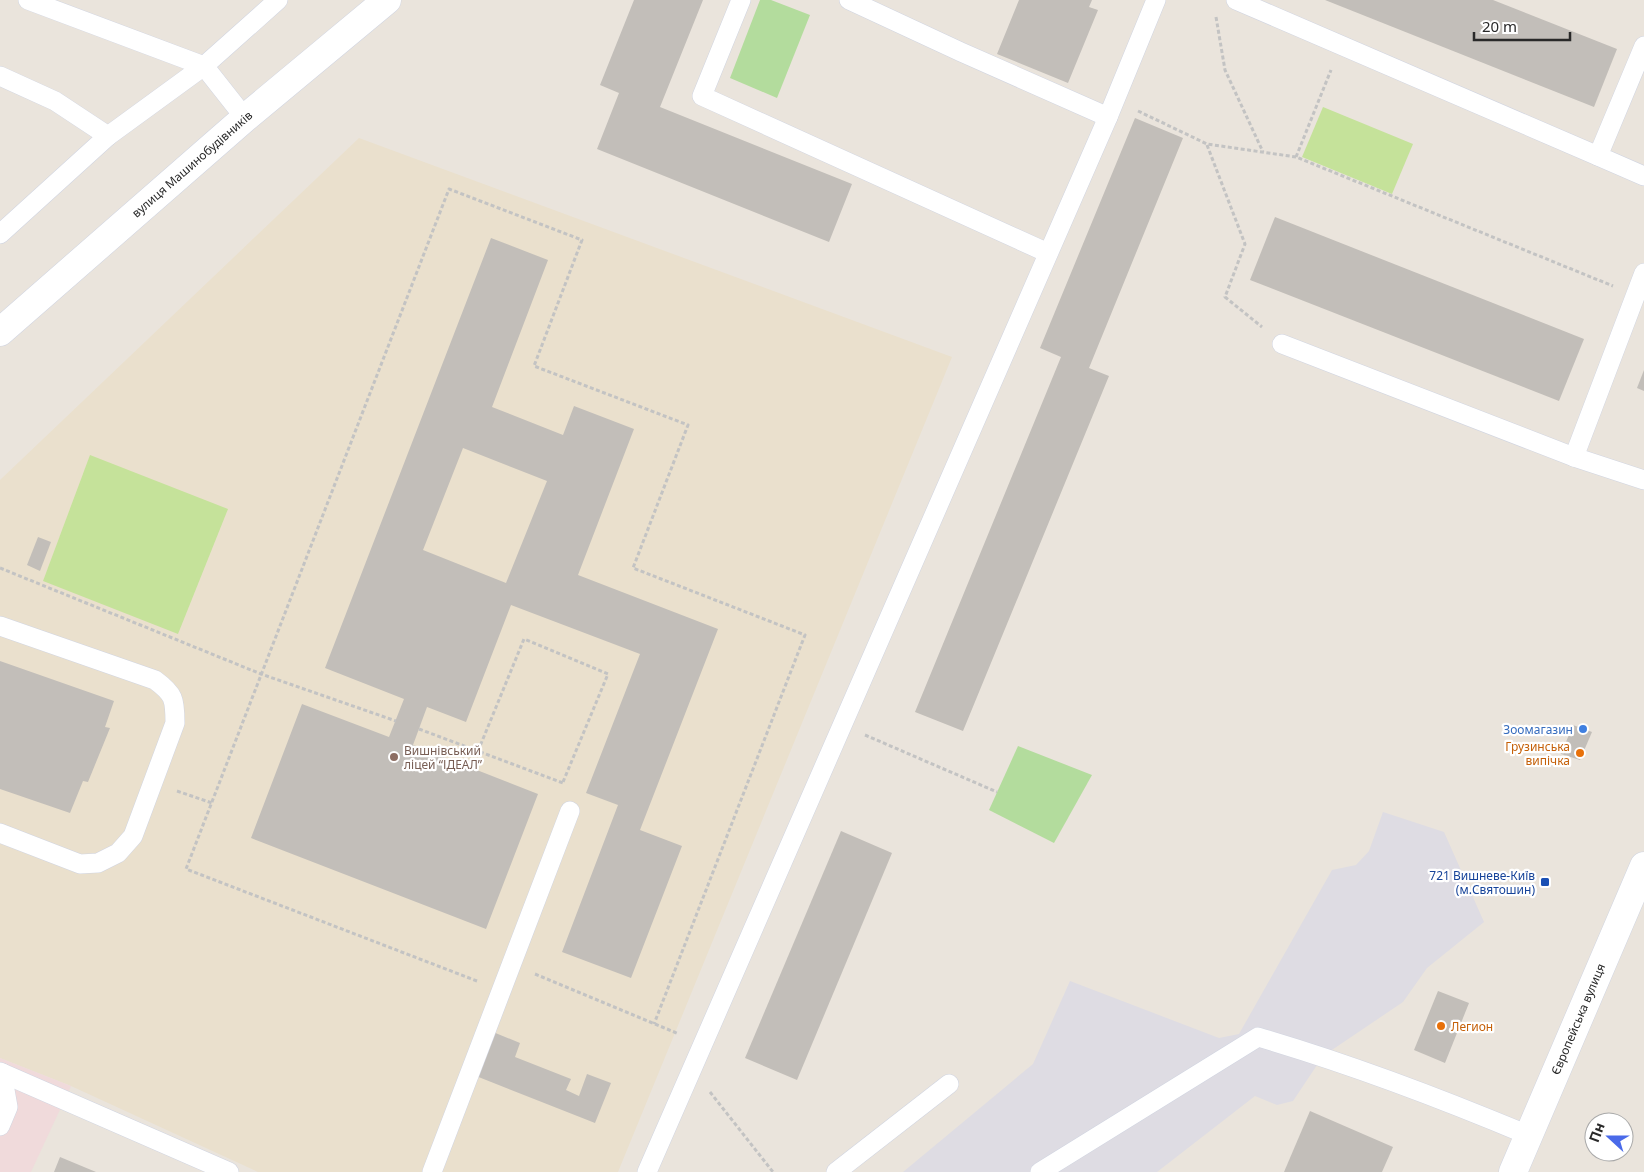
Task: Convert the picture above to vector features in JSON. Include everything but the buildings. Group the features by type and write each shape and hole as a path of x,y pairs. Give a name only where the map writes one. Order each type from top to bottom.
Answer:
{"street":[{"name":"вулиця Машинобудівників","path":"0,332 245,118 387,0"},
{"name":"Європейська вулиця","path":"1513,1172 1644,866"}],"lane":[{"path":"28,0 204,66 245,118"},
{"path":"0,234 108,136 204,66 278,0"},
{"path":"741,0 702,96 1048,253"},
{"path":"849,0 961,52 1111,108"},
{"path":"647,1172 1111,108 1156,0"},
{"path":"1236,0 1644,176"},
{"path":"1598,156 1644,46"},
{"path":"0,76 55,101 108,136"},
{"path":"1574,457 1644,273"},
{"path":"1282,344 1574,457 1644,480"},
{"path":"0,626 155,680 168,690 175,706 175,722 133,836 118,853 98,862 80,864 0,833"},
{"path":"432,1172 570,811"},
{"path":"1040,1172 1258,1037 1323,1056 1479,1114 1528,1135"},
{"path":"0,1126 8,1107 1,1072"},
{"path":"1,1072 229,1172"},
{"path":"836,1172 949,1084"}],"path":[{"path":"1215,9 1225,70 1263,152"},
{"path":"1296,157 1341,45"},
{"path":"1111,108 1207,144 1296,157 1636,296"},
{"path":"1207,144 1245,244 1225,297 1282,344"},
{"path":"501,990 186,869 449,189 582,240 534,366 688,425 633,568 805,635 654,1024"},
{"path":"0,568 262,674 396,720"},
{"path":"478,751 524,639 608,674 563,782 570,811"},
{"path":"842,725 997,792"},
{"path":"419,729 563,782"},
{"path":"153,782 212,803"},
{"path":"511,964 703,1044"},
{"path":"692,1069 773,1172"}],"shaded area":[{"name":"Вишнівський ліцей “ІДЕАЛ”","path":"359,138 952,357 618,1172 258,1172 71,1086 0,1058 0,480"},
{"path":"1383,812 1444,832 1484,922 1427,968 1403,1002 1323,1056 1293,1101 1277,1105 1255,1096 1157,1172 903,1172 1033,1064 1070,981 1219,1038 1239,1034 1332,870 1356,865 1369,851"},
{"path":"0,1058 71,1086 31,1172 0,1172"}],"green space":[{"path":"760,0 771,0 810,15 777,98 730,78"},
{"path":"1323,107 1413,144 1392,194 1302,157"},
{"path":"90,455 228,509 178,634 43,581"},
{"path":"1018,746 1092,775 1054,843 989,810"}],"place":[{"name":"Зоомагазин","path":"1583,729"},
{"name":"Грузинська випічка","path":"1580,753"},
{"name":"Вишнівський ліцей “ІДЕАЛ”","path":"394,757"},
{"name":"721 Вишневе-Київ (м.Святошин)","path":"1545,882"},
{"name":"Легион","path":"1441,1026"}]}
